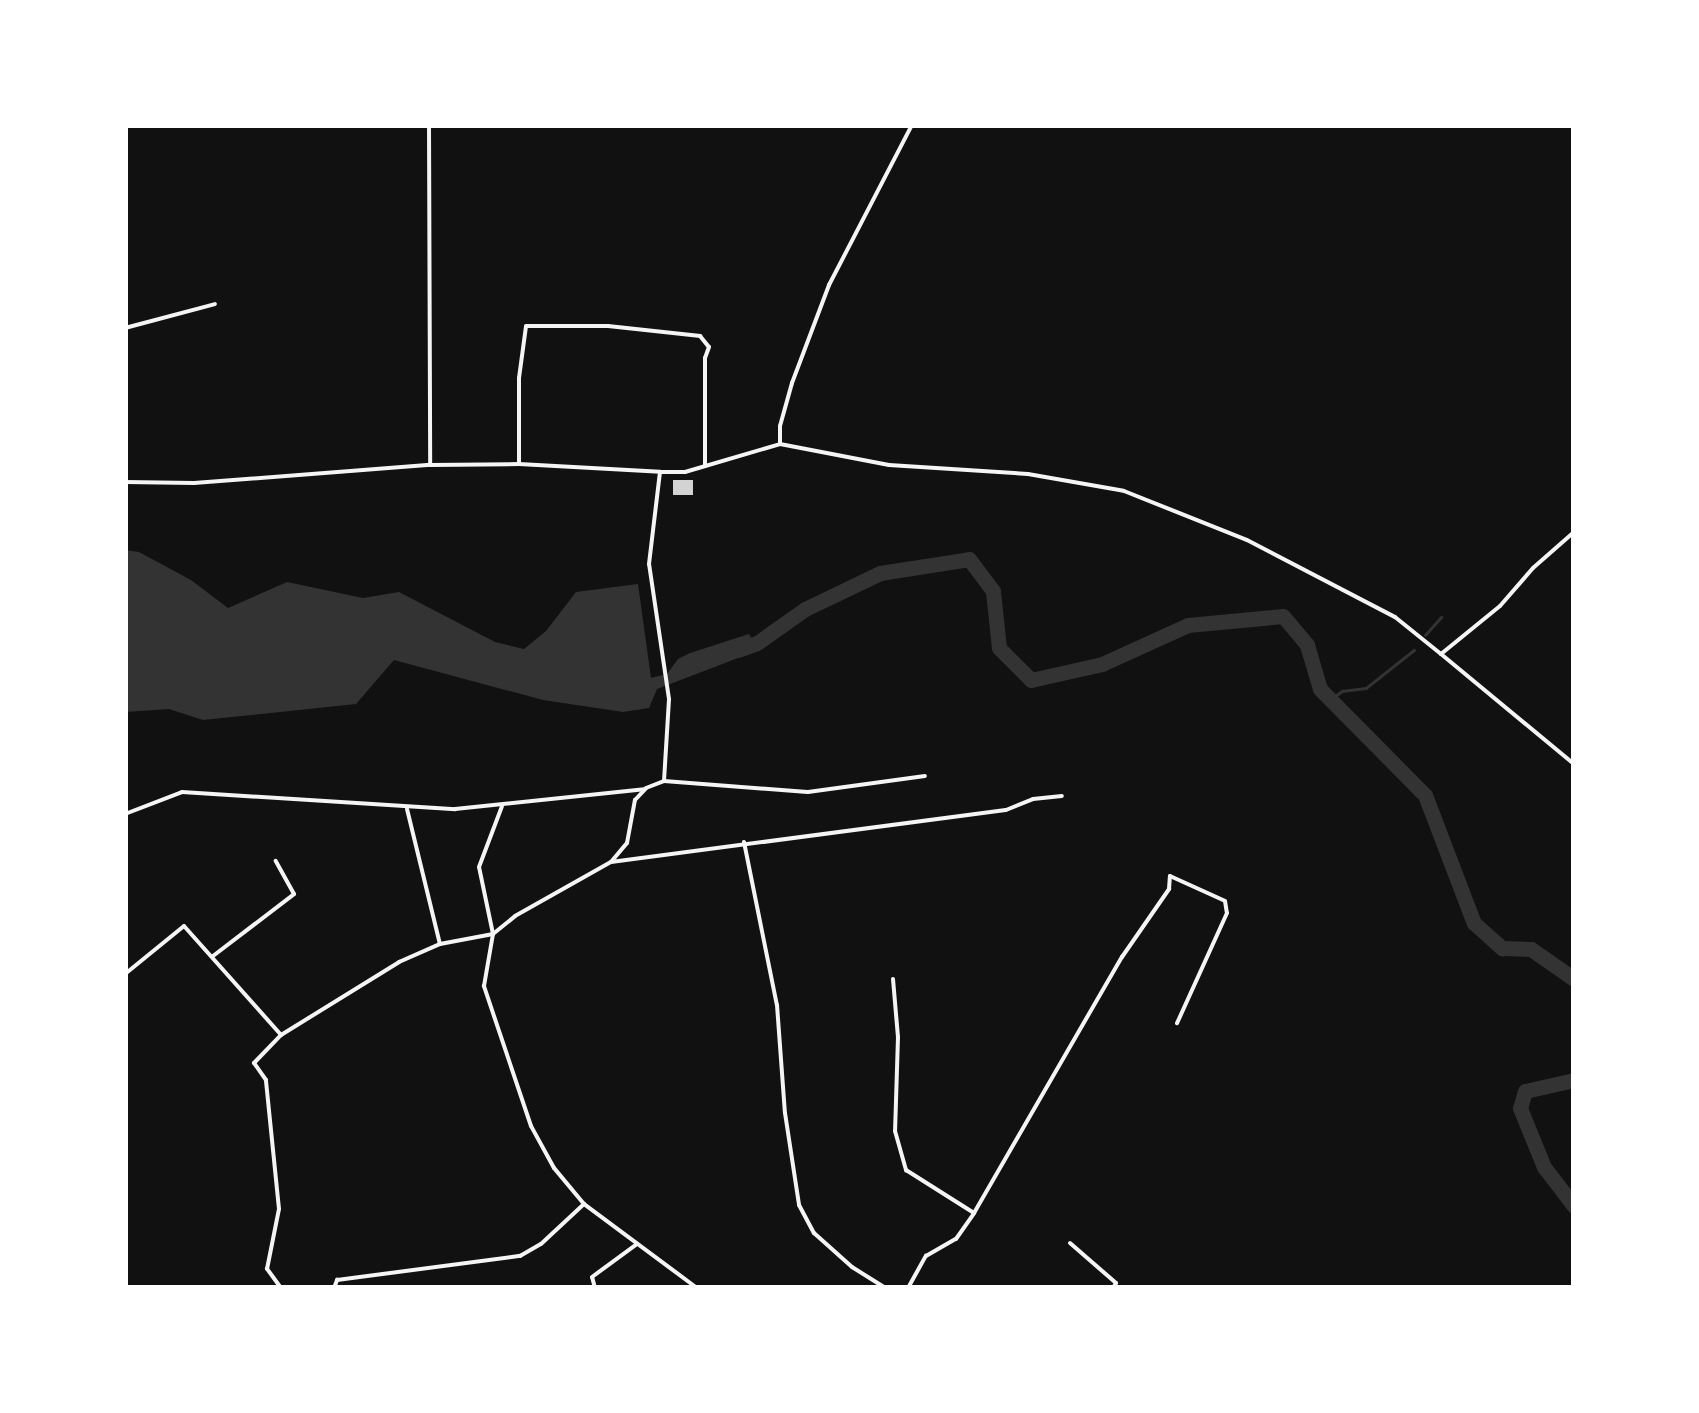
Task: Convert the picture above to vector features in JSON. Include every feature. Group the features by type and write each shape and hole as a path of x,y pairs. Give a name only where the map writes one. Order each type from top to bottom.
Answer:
{"street":[{"path":"429,125 430,465"},
{"path":"780,444 780,426 792,383 829,285 912,125"},
{"path":"125,328 215,304"},
{"path":"518,464 518,378 526,326 608,326 700,336 709,347 704,358 704,465"},
{"path":"125,482 194,483 430,465 518,464 684,472 780,444 889,465 1028,474 1158,502 1247,540 1395,616 1574,764"},
{"path":"660,472 649,564 669,699 664,781"},
{"path":"1441,654 1500,606 1532,568 1574,532"},
{"path":"125,814 182,792 407,809 502,806 646,788 664,781 808,792 925,776"},
{"path":"280,1288 266,1269 279,1209 266,1080 254,1063 281,1036 370,979 440,944 493,934 515,916 611,862 627,843 635,800 646,788"},
{"path":"611,862 1006,810 1033,799 1062,796"},
{"path":"502,806 479,867 493,934 484,986 504,1054 546,1154 584,1204 697,1288"},
{"path":"407,809 440,944"},
{"path":"744,842 777,1005 785,1113 800,1204 814,1233 852,1267 886,1288"},
{"path":"213,956 294,894 276,860"},
{"path":"908,1288 926,1256 956,1240 974,1213 1050,1076 1140,927 1168,889 1170,876 1225,901 1227,913 1177,1023"},
{"path":"125,974 184,926 281,1036"},
{"path":"893,978 898,1037 895,1131 906,1170 974,1213"},
{"path":"334,1288 336,1280 520,1256 541,1244 584,1204"},
{"path":"1070,1243 1116,1283 1112,1288"},
{"path":"595,1288 592,1277 638,1244"}],"shaded area":[{"path":"125,550 139,552 191,580 228,608 287,582 363,598 399,592 495,642 524,649 546,631 576,592 638,584 651,678 667,674 678,659 690,653 749,634 759,650 657,689 649,708 623,712 543,700 394,660 356,704 203,720 169,709 125,712"}],"building":[{"path":"673,480 693,480 693,495 673,495"}],"waterway":[{"path":"738,650 757,643 805,609 880,573 969,559 993,591 999,648 1031,680 1102,664 1188,625 1283,616 1307,645 1320,689 1425,795 1474,923 1502,948 1531,949 1574,979"},
{"path":"1425,635 1441,617"},
{"path":"1330,700 1342,691 1366,688 1414,650"},
{"path":"1574,1080 1525,1091 1520,1108 1544,1167 1574,1206"}]}
